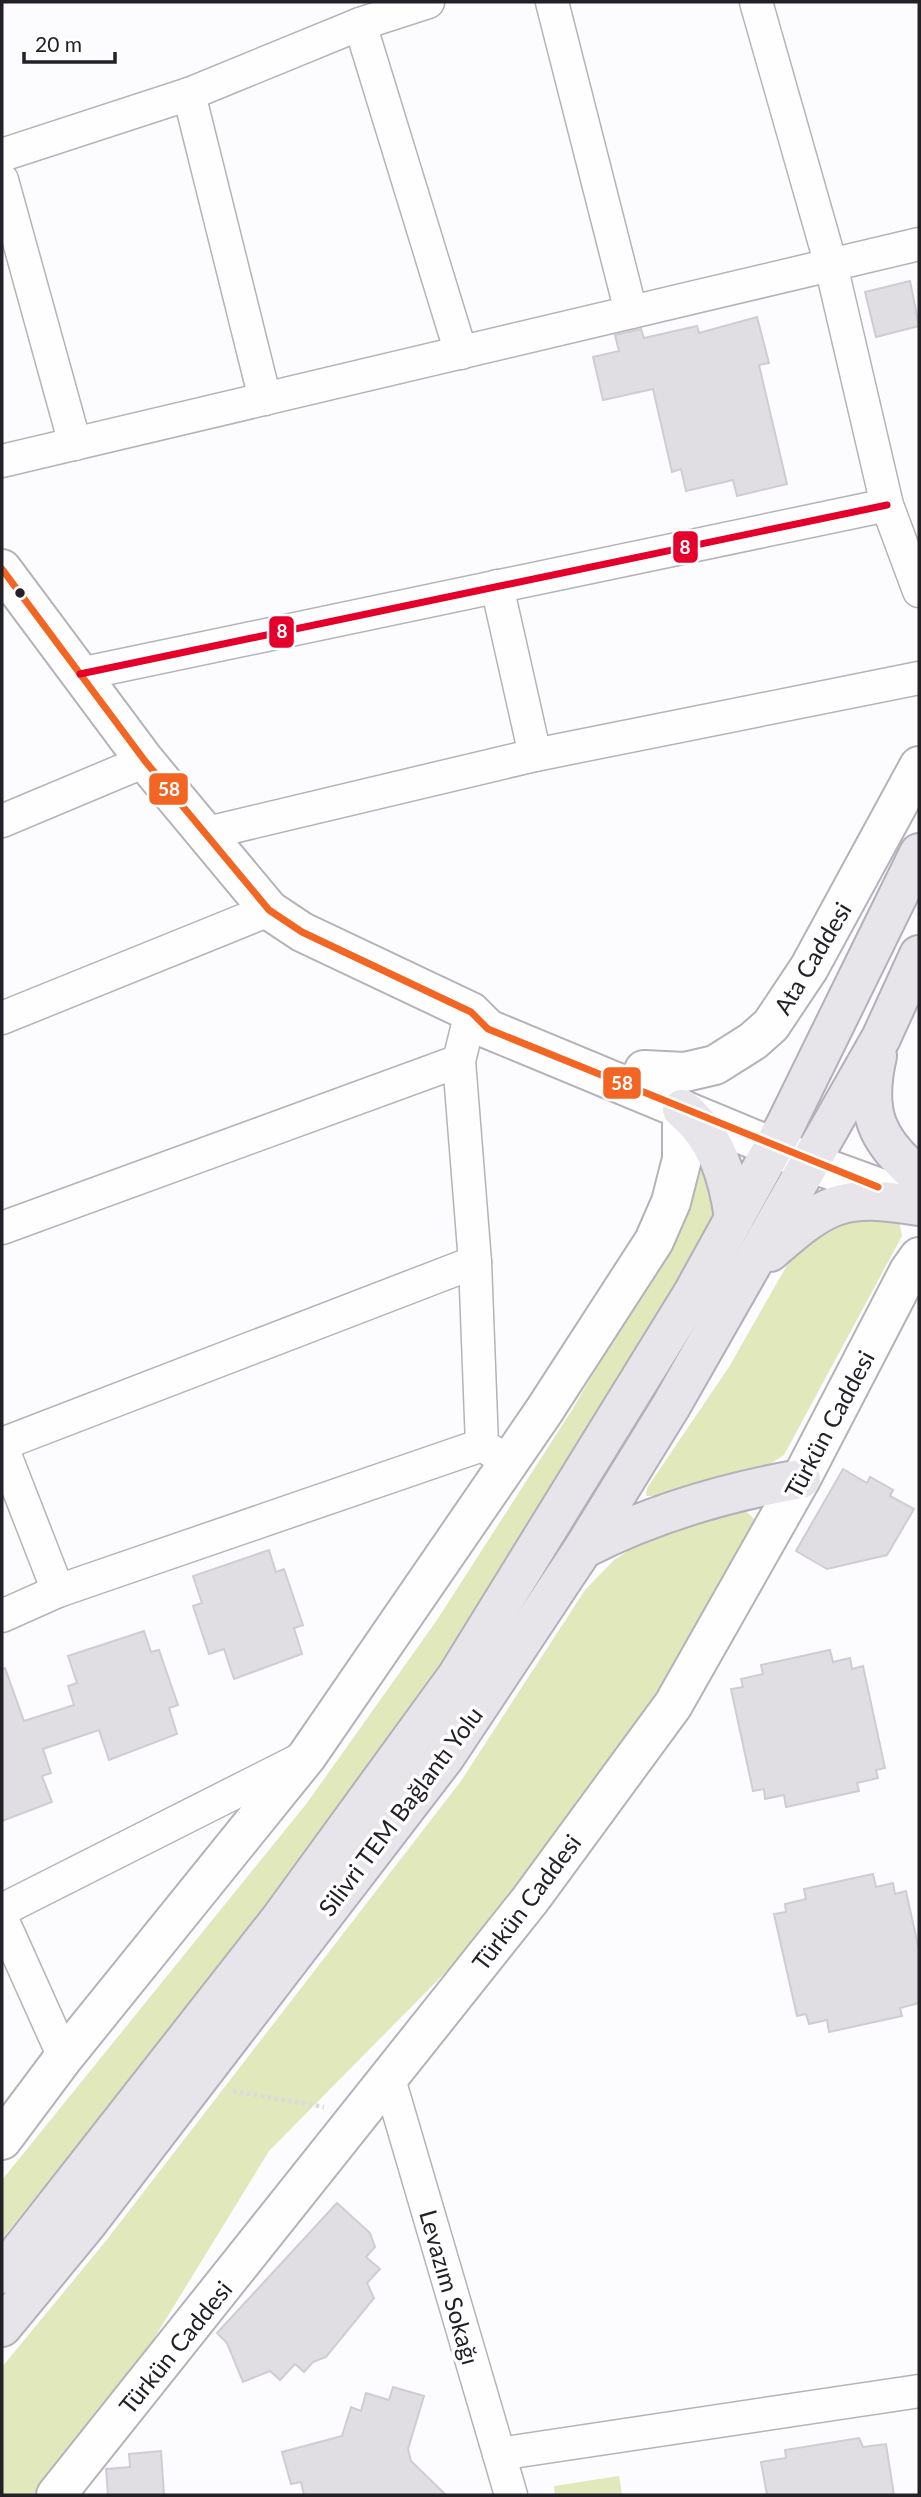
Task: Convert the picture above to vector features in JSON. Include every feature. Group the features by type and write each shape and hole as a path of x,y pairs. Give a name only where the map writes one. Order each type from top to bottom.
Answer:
{"highway":[{"path":"780,1136 919,853"},
{"path":"816,1153 881,1038 919,955"},
{"path":"881,1038 872,1079 873,1113 884,1142 919,1177"},
{"path":"682,1109 709,1136 726,1181 734,1219"},
{"name":"Silivri TEM Bağlantı Yolu","path":"2,2274 281,1919 457,1676 637,1386 780,1136"},
{"name":"Silivri TEM Bağlantı Yolu","path":"2,2327 86,2225 445,1758 583,1549 755,1265 816,1153"},
{"path":"755,1265 809,1219 850,1199 919,1204"},
{"path":"583,1549 633,1524 754,1487 801,1479"}],"street":[{"path":"2,155 189,94 360,24 428,2"},
{"path":"552,2 631,312"},
{"path":"756,2 831,265 887,505 919,591"},
{"path":"360,24 461,353"},
{"path":"189,94 265,399"},
{"path":"2,180 75,444"},
{"path":"2,461 919,244"},
{"path":"80,674 887,505"},
{"path":"497,586 536,755"},
{"path":"9,591 80,674 203,834 269,910 302,932 471,1012 488,1029 682,1109 780,1136"},
{"path":"203,834 536,755 919,678"},
{"path":"2,821 145,761"},
{"name":"Ata Caddesi","path":"644,1070 685,1072 715,1065 753,1041 771,1025 809,968 919,766"},
{"path":"2,1018 269,910"},
{"path":"471,1012 498,1011 644,1070 919,1204"},
{"path":"471,1012 459,1061 475,1262 495,1453"},
{"path":"2,1228 459,1061"},
{"path":"2,2140 64,2057 307,1756 495,1453 654,1241 671,1202 682,1159 682,1109"},
{"path":"816,1153 919,1190"},
{"name":"Türkün Caddesi","path":"56,2495 530,1900 673,1705 801,1479 909,1270 919,1257"},
{"path":"58,1591 2,1446 475,1262"},
{"path":"2,1616 58,1591 495,1453"},
{"path":"2,1910 307,1756"},
{"path":"2,1919 64,2057"},
{"name":"Levazım Sokağı","path":"389,2079 511,2495"},
{"path":"499,2454 919,2391"}],"path":[{"path":"194,2084 362,2114"}],"green space":[{"path":"706,1153 717,1210 643,1340 417,1706 177,2020 2,2239 2,2180 307,1803 437,1620 572,1410 623,1323 691,1204"},
{"path":"852,1210 898,1214 902,1236 784,1455 753,1473 718,1486 682,1494 646,1496 647,1488 729,1367 794,1253"},
{"path":"745,1510 758,1523 585,1811 508,1909 269,2151 139,2363 33,2495 2,2495 2,2367 105,2242 461,1781 585,1590 614,1560 651,1536 695,1518"},
{"path":"619,2476 622,2495 555,2495 554,2486"}],"building":[{"path":"910,281 919,326 876,337 865,292"},
{"path":"757,317 769,363 759,365 787,484 737,496 733,480 686,491 681,469 672,472 653,389 603,400 593,357 619,351 615,335 641,329 644,338 697,326 699,333"},
{"path":"843,1469 867,1483 870,1477 893,1490 890,1496 914,1509 887,1555 827,1569 796,1551"},
{"path":"269,1550 276,1572 284,1569 303,1625 294,1628 302,1654 234,1679 224,1649 209,1654 193,1606 202,1603 193,1576"},
{"path":"144,1631 151,1652 159,1650 178,1705 169,1708 177,1734 109,1760 99,1730 43,1749 51,1773 42,1776 52,1802 2,1821 2,1669 5,1668 24,1721 74,1705 68,1686 77,1683 68,1656"},
{"path":"830,1650 833,1662 850,1658 852,1669 863,1666 885,1768 876,1770 878,1778 857,1783 859,1791 786,1807 784,1795 765,1799 764,1789 753,1791 731,1689 743,1687 741,1679 763,1674 761,1665"},
{"path":"873,1874 876,1887 893,1883 895,1894 906,1891 919,1950 919,2003 900,2008 902,2016 829,2032 827,2020 809,2024 806,2014 797,2016 774,1914 786,1912 785,1904 806,1899 804,1889"},
{"path":"337,2203 370,2233 375,2247 366,2257 380,2269 367,2283 374,2298 326,2357 313,2362 304,2372 295,2364 280,2380 270,2371 243,2382 227,2343 217,2333"},
{"path":"393,2387 424,2396 408,2449 411,2461 446,2495 304,2495 301,2482 291,2484 282,2452 342,2436 351,2407 361,2411 366,2393 389,2400"},
{"path":"859,2438 863,2447 886,2444 894,2495 767,2495 761,2462 786,2458 785,2450"},
{"path":"161,2451 164,2495 108,2495 106,2469 130,2467 129,2454"}],"transit line":[{"name":"8","path":"80,674 887,505"},
{"name":"58","path":"2,569 145,761 269,910 302,932 471,1012 488,1029 878,1187"}]}
